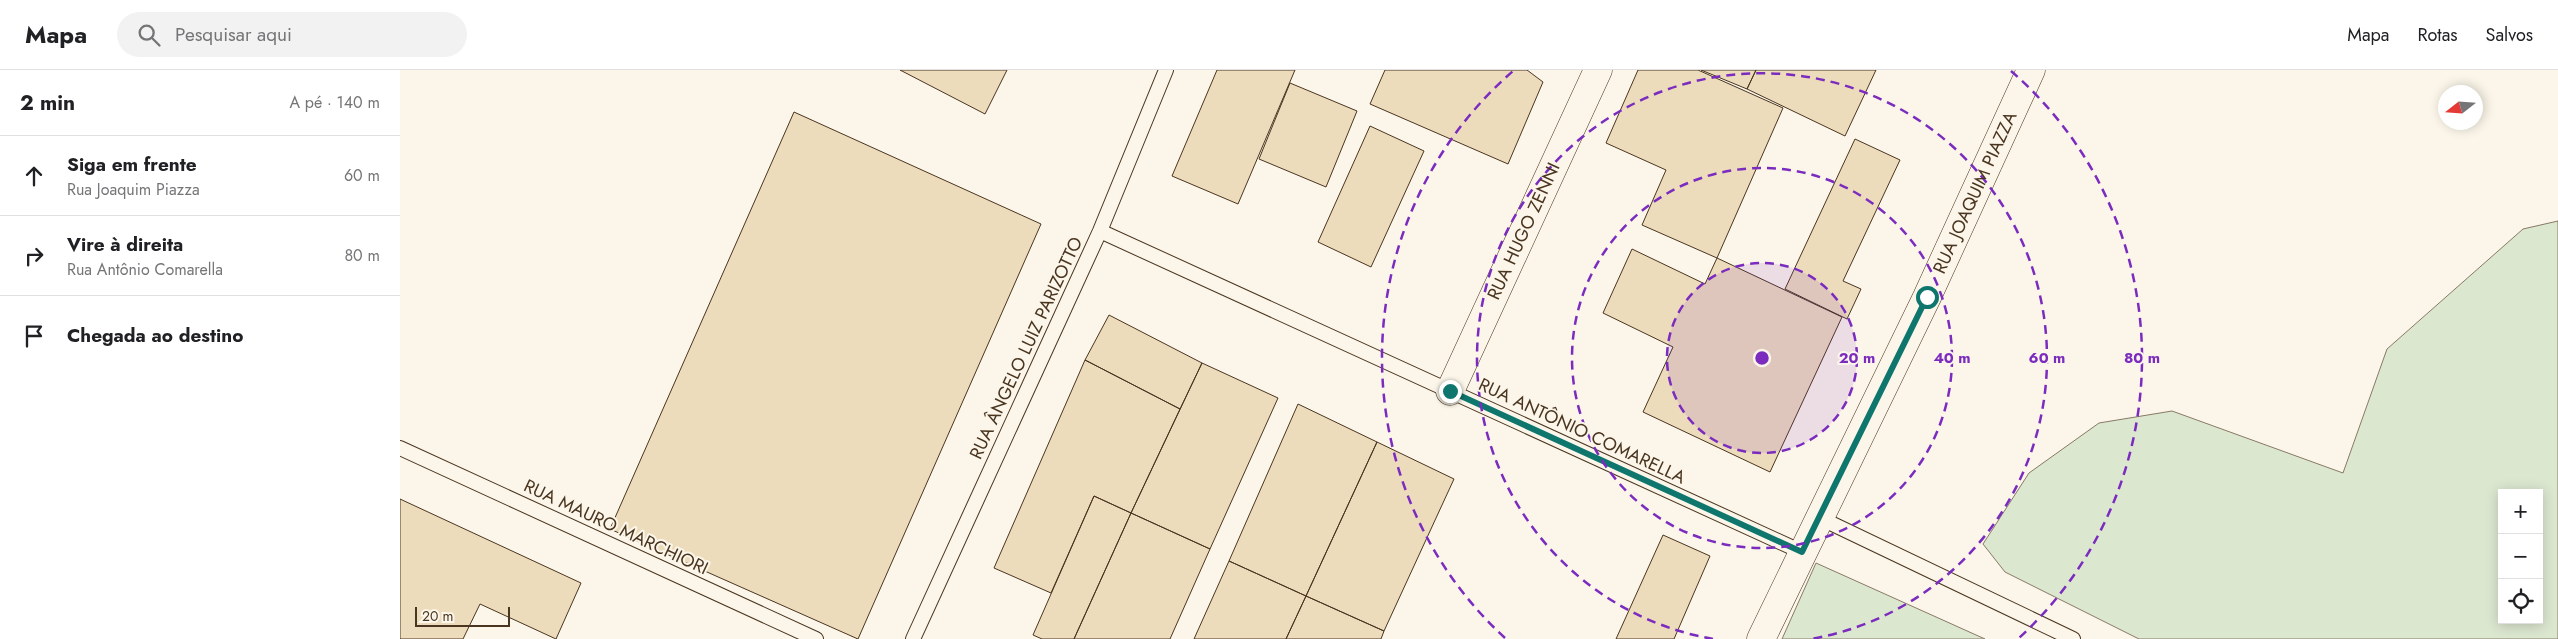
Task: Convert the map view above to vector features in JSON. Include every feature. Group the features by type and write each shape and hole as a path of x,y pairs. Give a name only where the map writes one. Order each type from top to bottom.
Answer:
{"street":[{"name":"RUA HUGO ZENNI","path":"1450,391 1598,70"},
{"name":"RUA JOAQUIM PIAZZA","path":"1761,639 1927,297 2031,70"}],"lane":[{"name":"RUA ÂNGELO LUIZ PARIZOTTO","path":"913,639 1100,231 1166,70"},
{"name":"RUA ANTÔNIO COMARELLA","path":"1100,231 1802,552"},
{"name":"RUA MAURO MARCHIORI","path":"400,448 816,639"},
{"path":"1820,518 2073,639"}],"green space":[{"path":"2558,221 2558,639 2139,639 2005,572 1983,544 2029,473 2099,423 2172,411 2343,473 2387,349 2523,229"},
{"path":"1816,563 1985,639 1782,639"}],"building":[{"path":"900,70 1007,70 985,114"},
{"path":"1217,70 1295,70 1238,204 1172,176"},
{"path":"1385,70 1527,70 1543,82 1508,164 1370,104"},
{"path":"1638,70 1698,70 1783,108 1717,258 1642,225 1666,170 1606,143"},
{"path":"1701,70 1756,70 1747,89"},
{"path":"1756,70 1876,70 1845,136 1747,89"},
{"path":"1290,83 1357,111 1326,187 1259,159"},
{"path":"794,112 1041,224 858,639 610,529"},
{"path":"1370,126 1424,151 1371,267 1318,242"},
{"path":"1855,139 1900,160 1843,281 1861,289 1847,319 1785,289"},
{"path":"1632,249 1705,284 1717,258 1842,317 1770,472 1643,412 1673,347 1603,313"},
{"path":"1109,315 1202,363 1180,409 1085,360"},
{"path":"1085,360 1180,409 1131,513 1094,496 1051,593 994,568"},
{"path":"1202,363 1278,398 1210,549 1131,513"},
{"path":"1298,404 1377,442 1306,596 1229,561"},
{"path":"1377,442 1454,479 1384,631 1306,596"},
{"path":"1094,496 1131,513 1074,639 1042,639 1033,635"},
{"path":"400,499 581,583 556,639 480,604 463,639 400,639"},
{"path":"1131,513 1210,549 1170,639 1074,639"},
{"path":"1663,535 1710,556 1674,639 1616,639"},
{"path":"1229,561 1306,596 1286,639 1194,639"},
{"path":"1306,596 1384,631 1381,639 1286,639"}],"route":[{"path":"1450,391 1802,552 1927,297"}]}
